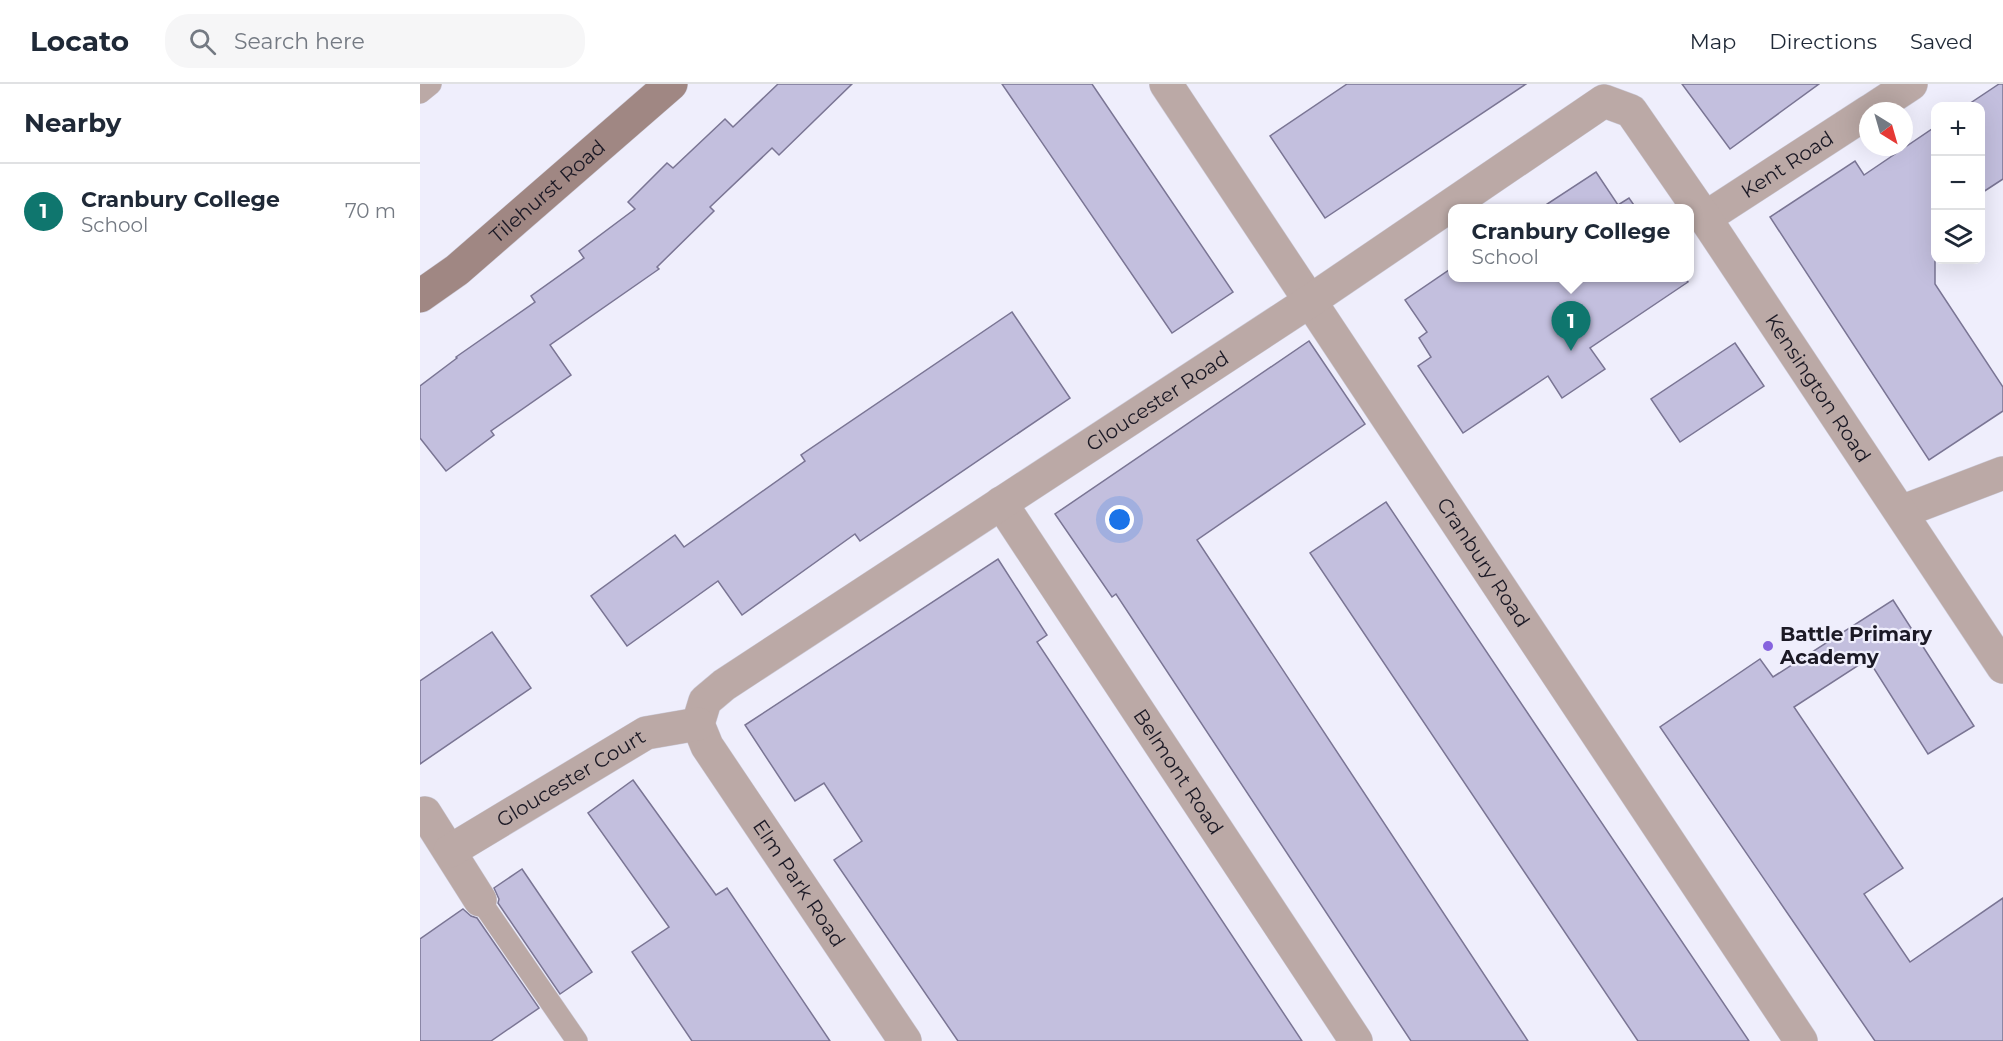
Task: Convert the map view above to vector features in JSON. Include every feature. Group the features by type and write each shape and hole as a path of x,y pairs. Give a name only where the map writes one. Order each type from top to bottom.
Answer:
{"street":[{"name":"Tilehurst Road","path":"420,296 457,270 671,84"},
{"name":"Cranbury Road","path":"1166,84 1801,1041"},
{"name":"Kent Road","path":"1884,102 1911,84"},
{"name":"Gloucester Road","path":"1453,204 1604,101 1631,111"},
{"name":"Kensington Road","path":"1631,111 1705,218 2003,667"},
{"name":"Kent Road","path":"1705,218 1859,118"},
{"name":"Gloucester Road","path":"698,724 705,701 724,685 1310,301 1448,207"},
{"path":"1901,512 2003,473"},
{"name":"Belmont Road","path":"1001,503 1356,1041"},
{"name":"Gloucester Court","path":"450,851 646,732 698,724"},
{"name":"Elm Park Road","path":"698,724 707,746 905,1041"},
{"path":"425,813 480,900"}],"lane":[{"path":"420,93 431,84"},
{"path":"480,900 577,1041"}],"building":[{"path":"778,84 852,84 779,155 772,148 710,207 714,211 657,267 659,269 550,345 571,375 491,431 494,435 446,471 420,438 420,386 456,357 535,302 531,296 584,258 579,251 635,209 628,202 667,163 673,168 725,119 733,127"},
{"path":"1002,84 1092,84 1233,292 1172,333"},
{"path":"1347,84 1526,84 1325,218 1270,136"},
{"path":"1682,84 1819,84 1730,149"},
{"path":"1999,84 2003,84 2003,179 1985,191 1985,102 1972,102"},
{"path":"1931,130 1931,264 1935,264 1935,284 2003,387 2003,411 1929,460 1770,217 1855,161 1864,175 1892,156 1913,156 1913,142"},
{"path":"1596,172 1617,204 1547,204"},
{"path":"1629,198 1633,204 1620,204"},
{"path":"1448,271 1448,282 1688,282 1590,348 1605,369 1562,398 1548,376 1463,433 1418,366 1431,357 1419,338 1427,332 1405,300"},
{"path":"1012,312 1070,398 860,541 855,534 742,615 718,581 627,646 591,596 675,535 684,547 805,461 801,455"},
{"path":"1309,341 1365,424 1197,540 1528,1041 1411,1041 1116,594 1112,597 1055,514"},
{"path":"1735,343 1764,386 1680,442 1651,399"},
{"path":"1386,502 1749,1041 1638,1041 1310,553"},
{"path":"998,559 1047,635 1037,642 1302,1041 958,1041 834,860 862,841 824,783 795,801 745,725"},
{"path":"1893,600 1974,726 1928,754 1868,659 1794,707 1903,868 1864,894 1910,962 2003,898 2003,1041 1875,1041 1660,727 1760,659 1773,677"},
{"path":"492,632 531,688 420,764 420,681"},
{"path":"633,780 716,895 727,888 830,1041 692,1041 632,952 669,927 588,813"},
{"path":"522,869 592,972 560,994 498,903 499,899 494,888"},
{"path":"463,909 477,918 539,1008 491,1041 420,1041 420,939"}],"place":[{"name":"Cranbury College","path":"1571,351"},
{"name":"Battle Primary Academy","path":"1768,646"}]}
